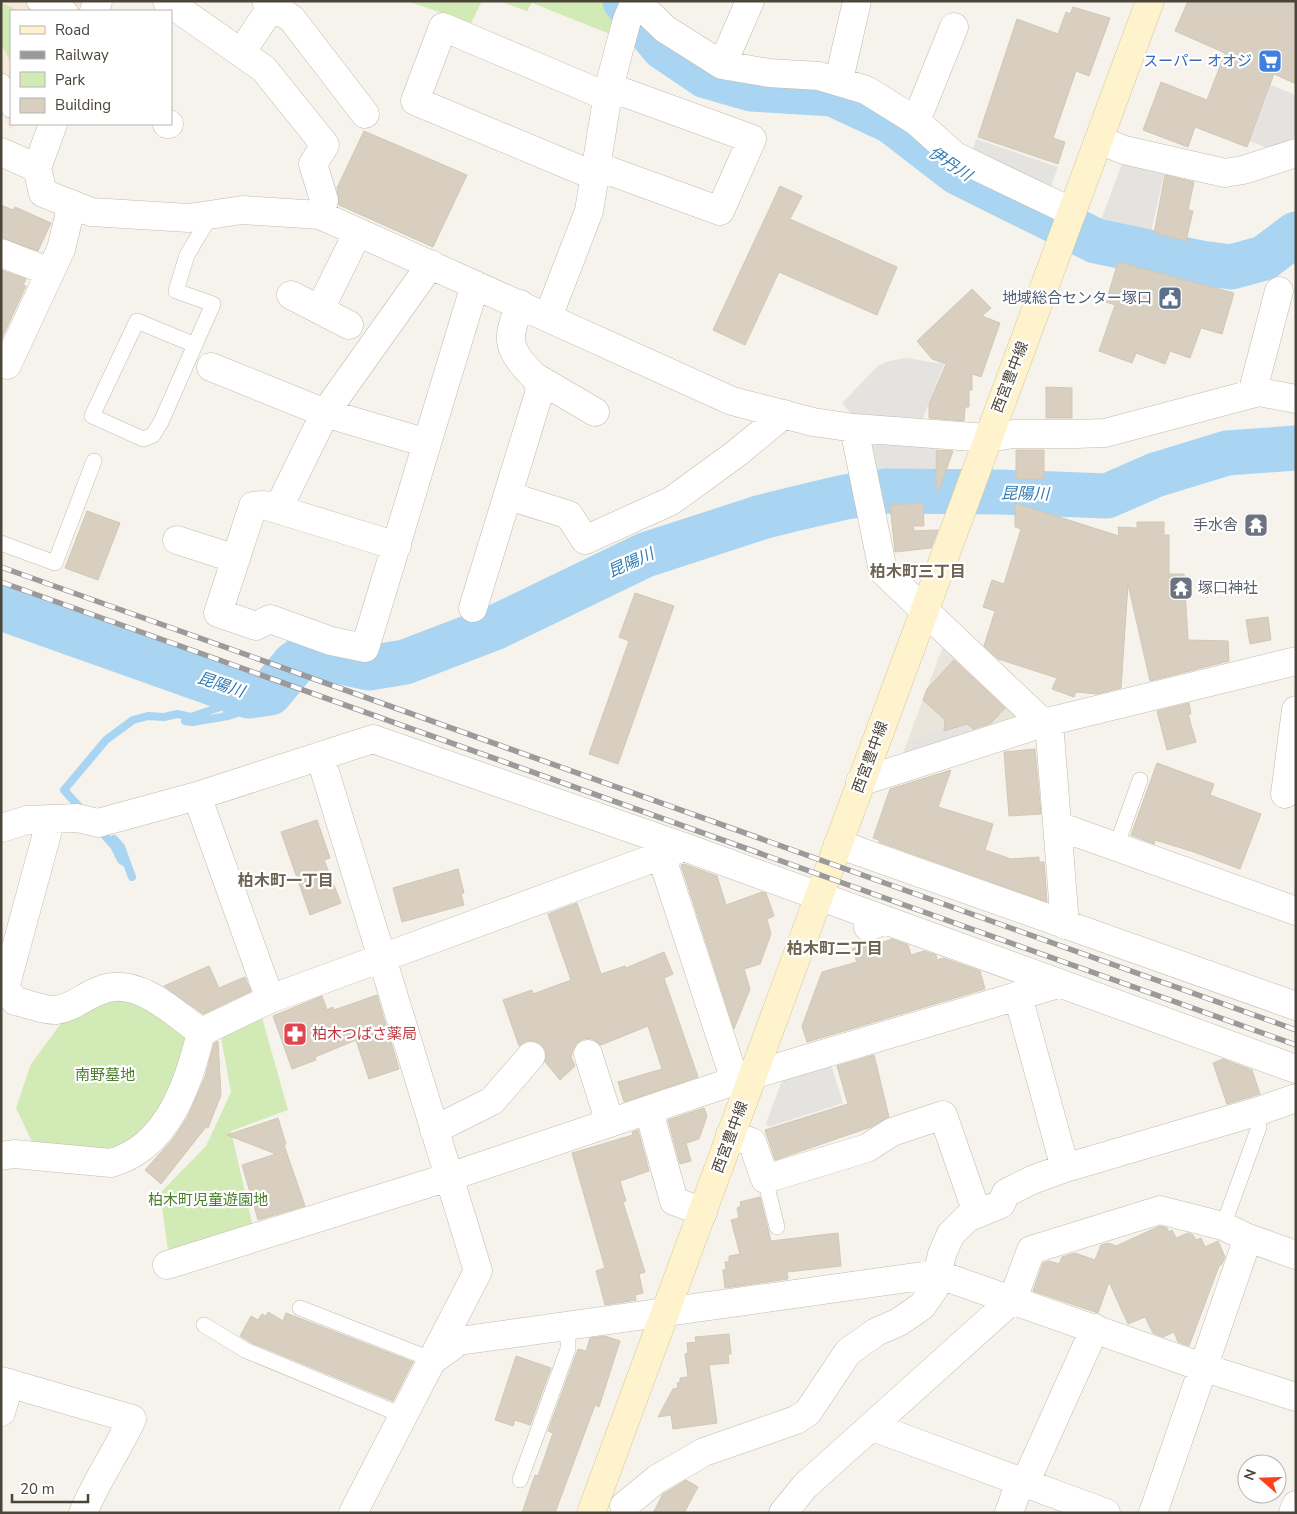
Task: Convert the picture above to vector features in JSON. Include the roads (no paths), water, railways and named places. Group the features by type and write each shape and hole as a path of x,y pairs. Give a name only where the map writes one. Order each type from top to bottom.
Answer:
{"main road":[{"name":"西宮豊中線","path":"594,1505 703,1212 730,1134 744,1078 816,904 1150,1"}],"street":[{"path":"37,1 62,7"},
{"path":"167,1 264,69 325,145 313,164 324,200 320,215"},
{"path":"722,65 750,1"},
{"path":"838,80 857,1"},
{"path":"241,53 269,4 292,19 365,114"},
{"path":"548,317 589,211 608,92 633,8 722,65 769,73 819,76 838,80 866,90 916,122 955,156 1069,222"},
{"path":"443,26 608,92 752,139 720,211 595,171 415,100 443,26"},
{"path":"916,122 954,27"},
{"path":"1,84 10,105"},
{"path":"53,125 37,168 43,193 91,212 189,218 242,210 320,215 520,304 732,402 813,422 854,428 987,438 1014,434 1105,432 1259,392 1296,399"},
{"path":"1099,140 1124,150 1225,173 1243,170 1296,153"},
{"path":"1,152 37,168"},
{"path":"1,363 7,365 61,248 72,204"},
{"path":"320,309 358,232"},
{"path":"1,253 50,272"},
{"path":"278,509 325,413 430,264"},
{"path":"397,546 264,505 253,506 218,613 256,626 270,619 330,641 365,648 397,546 475,285"},
{"path":"1252,394 1279,291"},
{"path":"291,295 349,325"},
{"path":"520,304 510,339 512,351 537,378 595,412"},
{"path":"211,367 325,413 427,443"},
{"path":"473,608 509,496 540,390 537,378"},
{"path":"509,496 569,515 585,540 671,501 737,453 784,414"},
{"path":"854,428 883,571 1043,723 1050,735 1065,925"},
{"path":"177,540 236,559"},
{"path":"860,782 1043,723 1296,661"},
{"path":"1284,794 1296,710"},
{"path":"1,828 27,820 77,818 98,823 197,796 373,739 816,904 860,929 885,920 1296,1069"},
{"path":"320,756 478,1271 354,1513"},
{"path":"197,796 270,999"},
{"path":"51,819 5,988 15,1001 55,1010 96,991 114,987 129,989 159,1001 200,1032"},
{"path":"1058,826 1296,911"},
{"path":"838,844 1296,1006"},
{"path":"200,1032 270,999 673,851"},
{"path":"673,851 744,1078"},
{"path":"167,1265 449,1177 744,1078 1058,984"},
{"path":"1018,996 1065,1168"},
{"path":"1,1156 14,1154 111,1163 123,1160 143,1147 165,1124 193,1064 200,1032"},
{"path":"588,1054 610,1123"},
{"path":"434,1130 492,1101 531,1056"},
{"path":"594,1505 630,1509 657,1479 704,1452 721,1444 777,1427 808,1412 848,1352 876,1332 900,1322 918,1310 934,1289 942,1254 951,1234 959,1223 1000,1204 1006,1193 1065,1168 1260,1112 1296,1098"},
{"path":"649,1111 674,1200 703,1212"},
{"path":"730,1134 752,1142 765,1179 867,1148 892,1132 943,1115 977,1214"},
{"path":"783,1513 805,1486 873,1427 1013,1299 1031,1250 1160,1210 1223,1226 1248,1238 1296,1255"},
{"path":"1153,1513 1205,1368 1248,1238"},
{"path":"432,1360 459,1341 938,1274 1205,1368 1296,1397"},
{"path":"1009,1513 1017,1490 1025,1483 1095,1328"},
{"path":"1,1412 6,1382 132,1419 113,1458 92,1492 83,1513"},
{"path":"873,1427 1106,1513"},
{"path":"1293,1513 1296,1505"}],"lane":[{"path":"195,345 137,321 92,416 143,439 153,435 195,345 213,304 176,291 187,255 211,215"},
{"path":"1,543 55,563 94,461"},
{"path":"1116,847 1140,780"},
{"path":"1223,1226 1259,1128"},
{"path":"765,1179 777,1227"},
{"path":"300,1308 432,1360"},
{"path":"204,1325 245,1350 404,1416"},
{"path":"520,1480 568,1350 568,1325"}],"waterway":[{"name":"伊丹川","path":"625,1 663,47 706,76 751,89 833,94 891,121 957,172 1096,241 1201,263 1231,267 1264,258 1296,234"},
{"name":"昆陽川","path":"1,608 249,696 270,693 294,664 304,657 315,656 369,668 405,662 494,628 645,555 762,517 794,509 845,497 886,491 1000,492 1107,496 1155,475 1227,453 1296,448"},
{"path":"82,810 64,790 106,740 133,720 148,716 164,717 177,714 191,717 226,705 228,716 258,706 270,693"},
{"path":"185,721 192,722 228,716"},
{"path":"98,828 114,846 121,860 126,863"},
{"path":"114,839 121,847 132,877"}],"railway":[{"path":"1,567 1296,1030"},
{"path":"1,582 1296,1045"}],"place":[{"name":"スーパー オオジ","path":"1270,61"},
{"name":"地域総合センター塚口","path":"1170,298"},
{"name":"手水舎","path":"1256,525"},
{"name":"塚口神社","path":"1181,588"},
{"name":"柏木つばさ薬局","path":"295,1034"}],"district":[{"name":"柏木町三丁目","path":"918,572"},
{"name":"柏木町一丁目","path":"286,881"},
{"name":"柏木町二丁目","path":"835,949"}],"park label":[{"name":"南野墓地","path":"105,1075"},
{"name":"柏木町児童遊園地","path":"208,1200"}]}
